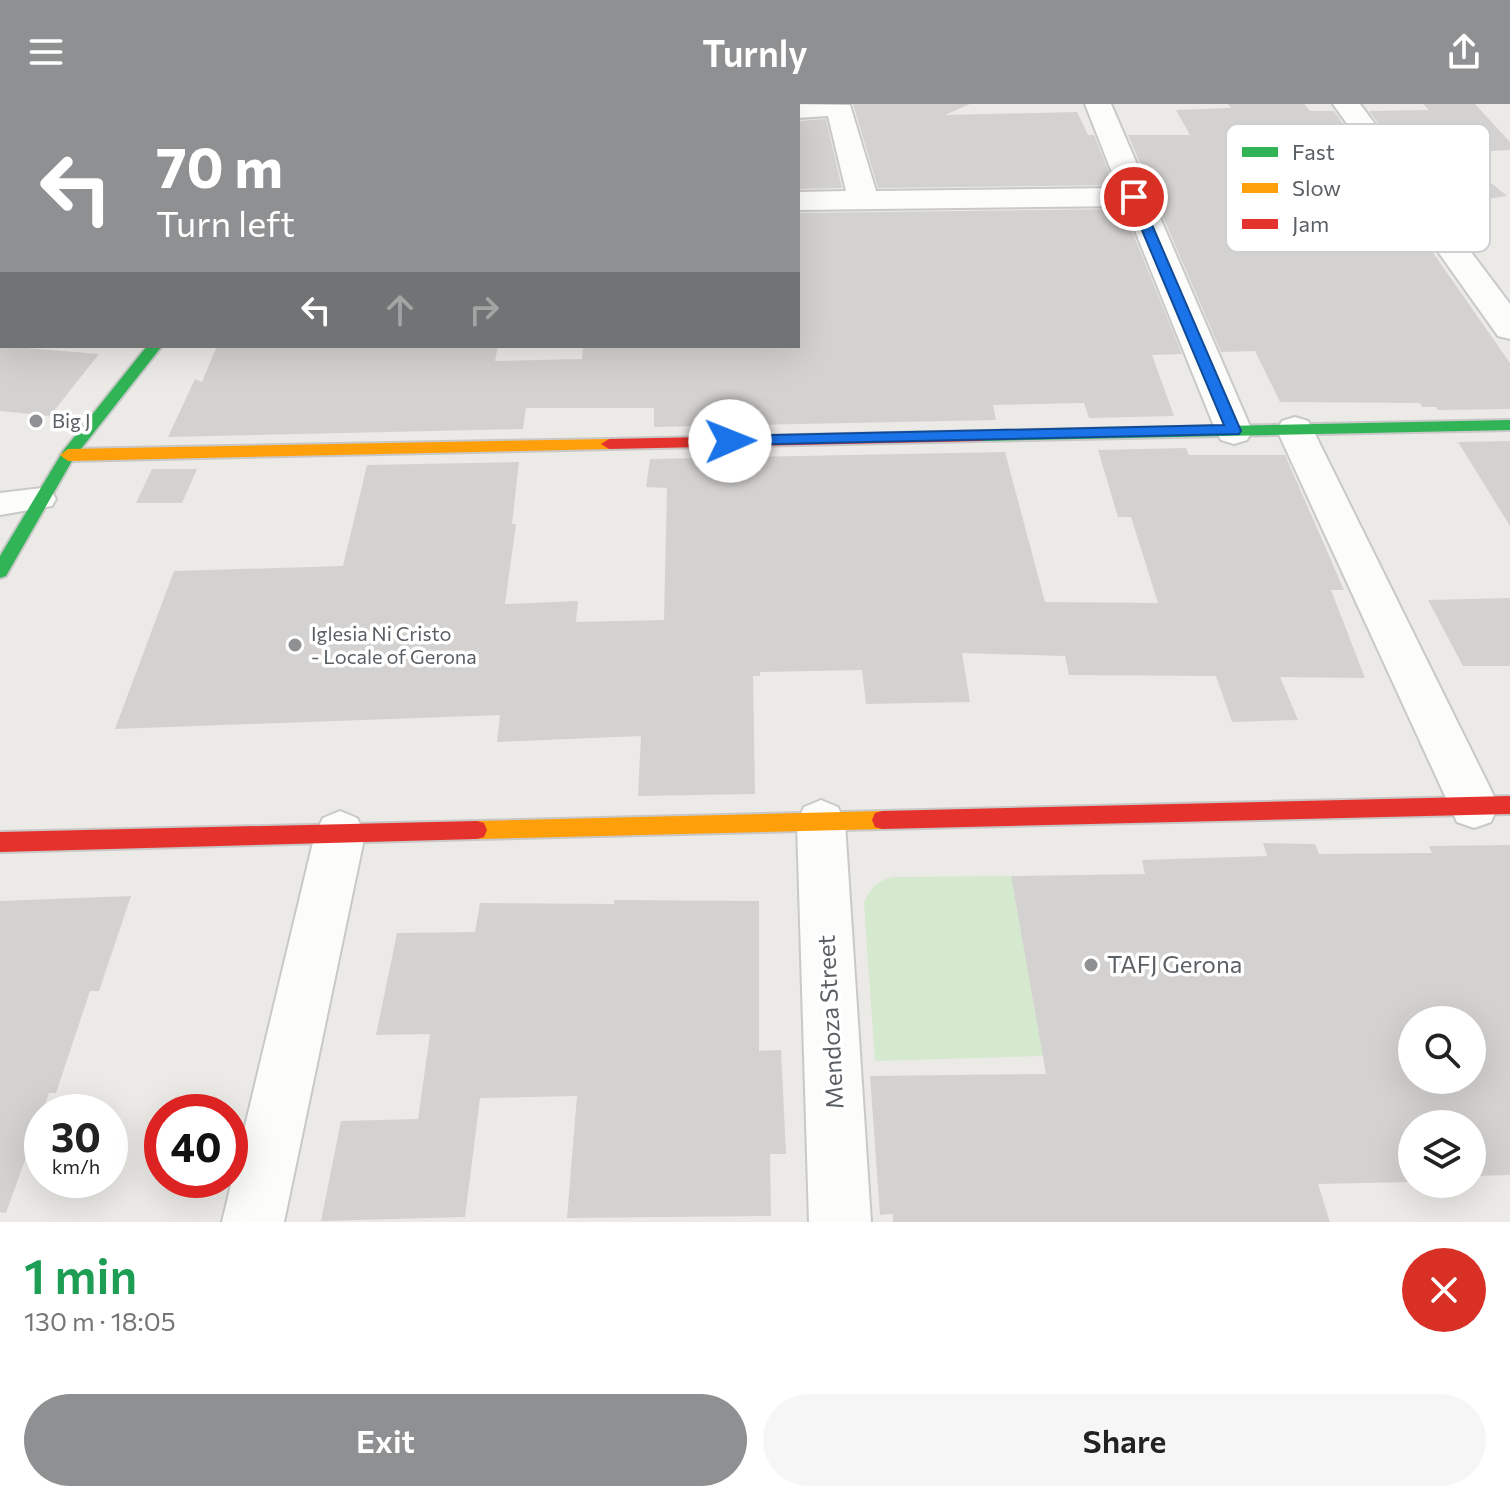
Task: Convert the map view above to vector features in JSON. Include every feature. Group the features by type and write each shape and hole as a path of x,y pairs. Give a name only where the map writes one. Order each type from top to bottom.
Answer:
{"street":[{"path":"1098,104 1134,197 1234,431"},
{"path":"1346,104 1361,124"},
{"path":"800,110 852,109 863,200"},
{"path":"800,201 1134,197"},
{"path":"1454,252 1510,328"},
{"path":"0,571 68,455 153,348"},
{"path":"68,455 1510,425"},
{"path":"0,842 1492,806 1295,430"},
{"name":"Mendoza Street","path":"821,823 840,1222"},
{"path":"253,1222 340,834"}],"lane":[{"path":"0,504 42,499"}],"green space":[{"path":"1011,876 1043,1056 875,1061 864,903 872,889 892,877"}],"building":[{"path":"853,104 970,104 945,115 1077,112 1088,135 1094,135 1114,185 878,188"},
{"path":"1228,104 1304,104 1310,111 1334,111 1343,124 1226,124 1226,252 1432,252 1510,363 1510,409 1438,410 1436,407 1422,407 1420,403 1280,402 1255,351 1221,352 1128,135 1190,135 1176,110 1231,108"},
{"path":"1423,104 1475,104 1510,142 1510,150 1490,151 1490,124 1379,124 1369,111 1429,110"},
{"path":"826,119 842,188 800,189 800,121"},
{"path":"1490,182 1507,196 1490,199"},
{"path":"1123,209 1182,354 1152,355 1174,416 1089,418 1084,403 993,405 996,420 654,427 654,408 526,408 523,429 168,437 195,379 202,382 216,348 498,348 495,361 582,359 583,348 800,348 800,213"},
{"path":"0,348 99,354 50,416 0,411"},
{"path":"1510,441 1510,526 1458,442"},
{"path":"1186,448 1189,455 1285,455 1344,590 1331,590 1365,678 1280,677 1298,720 1232,722 1216,676 1069,675 1065,656 962,653 970,702 866,704 862,670 760,672 760,676 753,676 755,794 638,796 641,736 497,742 500,715 115,729 174,571 343,566 367,465 519,462 512,524 516,524 505,604 578,601 576,622 664,620 667,488 646,487 650,459 1005,452 1045,602 1158,603 1131,517 1118,517 1098,450"},
{"path":"152,469 197,469 182,503 136,503"},
{"path":"1510,598 1510,666 1463,666 1428,600"},
{"path":"1263,843 1315,844 1319,854 1432,853 1429,846 1510,845 1510,1175 1486,1176 1486,1110 1398,1110 1398,1182 1318,1184 1330,1222 893,1222 893,1214 880,1215 870,1076 1046,1074 1011,876 1145,874 1142,860 1267,856"},
{"path":"131,896 99,991 90,991 56,1093 24,1094 24,1163 6,1213 0,1212 0,901"},
{"path":"614,900 759,901 759,1051 781,1050 786,1154 770,1154 771,1216 567,1218 577,1096 480,1098 465,1217 321,1221 341,1121 418,1119 430,1034 376,1035 397,933 475,932 480,903 614,904"}],"traffic: fast":[{"path":"0,571 68,455 153,348"},
{"path":"982,436 1510,425"}],"traffic: slow":[{"path":"68,455 609,444"},
{"path":"477,830 882,820"}],"traffic: jam":[{"path":"609,444 982,436"},
{"path":"882,820 1510,805"},
{"path":"0,842 477,830"}],"place":[{"name":"Big J","path":"36,421"},
{"name":"Iglesia Ni Cristo - Locale of Gerona","path":"295,645"},
{"name":"TAFJ Gerona","path":"1091,965"}],"route":[{"path":"730,441 1234,431 1134,197"}]}
